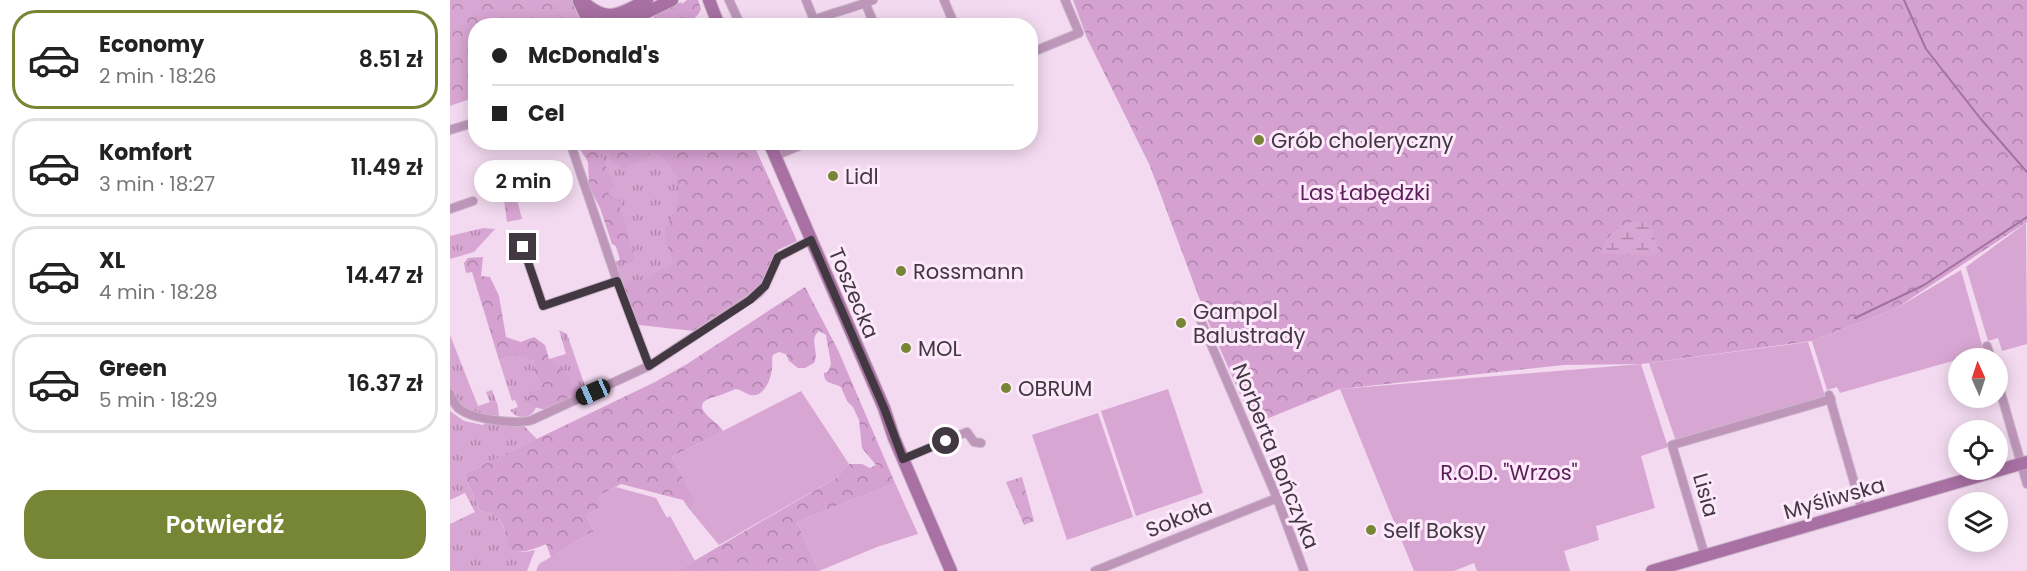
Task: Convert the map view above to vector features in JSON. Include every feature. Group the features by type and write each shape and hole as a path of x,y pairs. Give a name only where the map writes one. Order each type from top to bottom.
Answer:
{"street":[{"path":"580,0 595,18"},
{"path":"628,18 647,0"},
{"path":"609,18 672,0"},
{"path":"709,0 716,18"},
{"path":"729,0 737,18"},
{"path":"806,0 813,18"},
{"path":"944,0 952,18"},
{"path":"1038,49 1079,33 1065,0"},
{"path":"824,18 836,11 844,11 868,1 873,18"},
{"path":"450,130 468,124"},
{"path":"573,150 617,281 649,366"},
{"name":"Toszecka","path":"772,150 884,408 903,459 951,571"},
{"path":"775,156 785,150"},
{"path":"450,209 474,201"},
{"path":"450,394 457,407 467,413 501,421 523,423 649,366 750,300 765,286 778,257 811,240"},
{"path":"523,247 543,306 617,281"},
{"name":"Norberta Bończyka","path":"1201,321 1276,498 1304,571"},
{"name":"Lisia","path":"1705,556 1672,445 1830,397 1862,510"},
{"path":"2006,408 2024,463 2027,484"},
{"path":"903,459 967,432 974,442 981,443"},
{"name":"Myśliwska","path":"1652,571 2024,463"},
{"name":"Sokoła","path":"1095,571 1276,498"}],"green space":[{"path":"450,0 572,0 579,18 468,18 468,100 450,106"},
{"path":"687,0 698,0 701,9 694,18 654,18 681,2 682,4"},
{"name":"Las Łabędzki","path":"1073,0 2027,0 2027,222 1895,309 1812,341 1641,364 1564,365 1340,389 1264,420 1252,413 1243,401 1207,319 1150,166 1087,38"},
{"path":"580,150 599,150 614,186 608,193 621,202 620,209 635,259 630,264 620,261 619,248 612,244 600,208 589,187 588,162"},
{"path":"586,150 652,150 683,169 680,208 668,240 675,265 639,285 634,280 623,285 614,262 620,260"},
{"path":"608,150 756,150 797,241 778,250 778,257 765,286 703,332 639,325 635,322 622,285 634,280 642,280 672,264 665,234 667,224 677,204 679,186 667,162 652,151 646,158 623,169 614,161"},
{"path":"513,184 522,219 507,222 504,186"},
{"path":"1631,222 1646,223 1652,230 1659,252 1655,256 1600,253 1612,233"},
{"path":"2026,223 2027,344 2008,349 2001,348 1998,338 1988,341 1966,267"},
{"path":"483,228 495,229 474,252 450,259 450,236"},
{"path":"483,257 481,276 490,277 499,296 506,337 521,342 534,337 545,345 549,359 568,375 576,400 552,409 534,407 527,403 529,392 539,390 542,385 533,371 535,363 522,355 499,360 472,272 466,273 464,263 468,258"},
{"path":"1961,270 1983,348 1948,348 1948,362 1840,393 1837,387 1827,390 1812,341 1895,309"},
{"path":"805,287 838,350 895,483 797,522 819,571 677,571 836,478 849,464 862,464 870,468 876,465 862,448 859,420 853,407 847,401 841,387 830,383 824,377 824,373 828,372 831,364 826,335 819,331 814,338 816,355 814,363 805,368 798,368 789,361 786,354 779,352 773,355 770,378 766,387 759,394 750,395 736,389 704,401 703,410 723,431 672,457 696,503 690,510 683,500 621,484 597,497 602,507 586,515 594,531 551,557 546,544 518,552 511,549 501,521 492,514 480,511 464,474 655,382 687,364"},
{"path":"559,330 567,334 587,392 575,398 549,359 566,354"},
{"path":"450,335 478,406 490,402 486,392 492,390 499,417 466,412 450,391"},
{"path":"1808,342 1827,402 1677,444 1649,363"},
{"path":"519,354 528,356 535,363 533,371 542,385 535,409 528,416 523,417 517,416 510,410 518,407 515,400 512,401 499,360"},
{"name":"R.O.D. \"Wrzos\"","path":"1641,364 1668,447 1641,456 1655,508 1596,526 1599,540 1564,551 1570,571 1477,571 1474,563 1454,571 1414,571 1340,389"},
{"path":"1168,389 1203,493 1136,516 1101,411"},
{"path":"801,391 849,464 836,478 719,545 690,510 695,502 672,457"},
{"path":"450,411 464,421 483,425 487,421 524,426 537,439 464,474 480,511 492,514 500,521 510,547 515,551 523,552 535,550 527,571 450,571 450,524 475,512 465,493 450,500"},
{"path":"1098,413 1133,517 1067,540 1032,435"},
{"path":"1022,477 1034,521 1024,525 1006,482"},
{"path":"895,483 918,534 877,547 819,571 797,522"},
{"path":"616,487 656,498 667,518 670,516 695,561 677,571 536,571 539,564 594,531 586,515 602,507 596,497"}],"waterway":[{"path":"1904,0 1926,49 1980,118 2027,172"},
{"path":"1855,318 1924,285 2027,217"}],"place":[{"name":"Grób choleryczny","path":"1259,140"},
{"name":"Lidl","path":"833,176"},
{"name":"Rossmann","path":"901,271"},
{"name":"Gampol Balustrady","path":"1181,323"},
{"name":"MOL","path":"906,348"},
{"name":"OBRUM","path":"1006,388"},
{"name":"Self Boksy","path":"1371,530"}],"route":[{"path":"523,247 543,306 617,281 649,366 669,355 759,293 765,286 778,257 811,240 884,408 903,459 946,441"}]}
